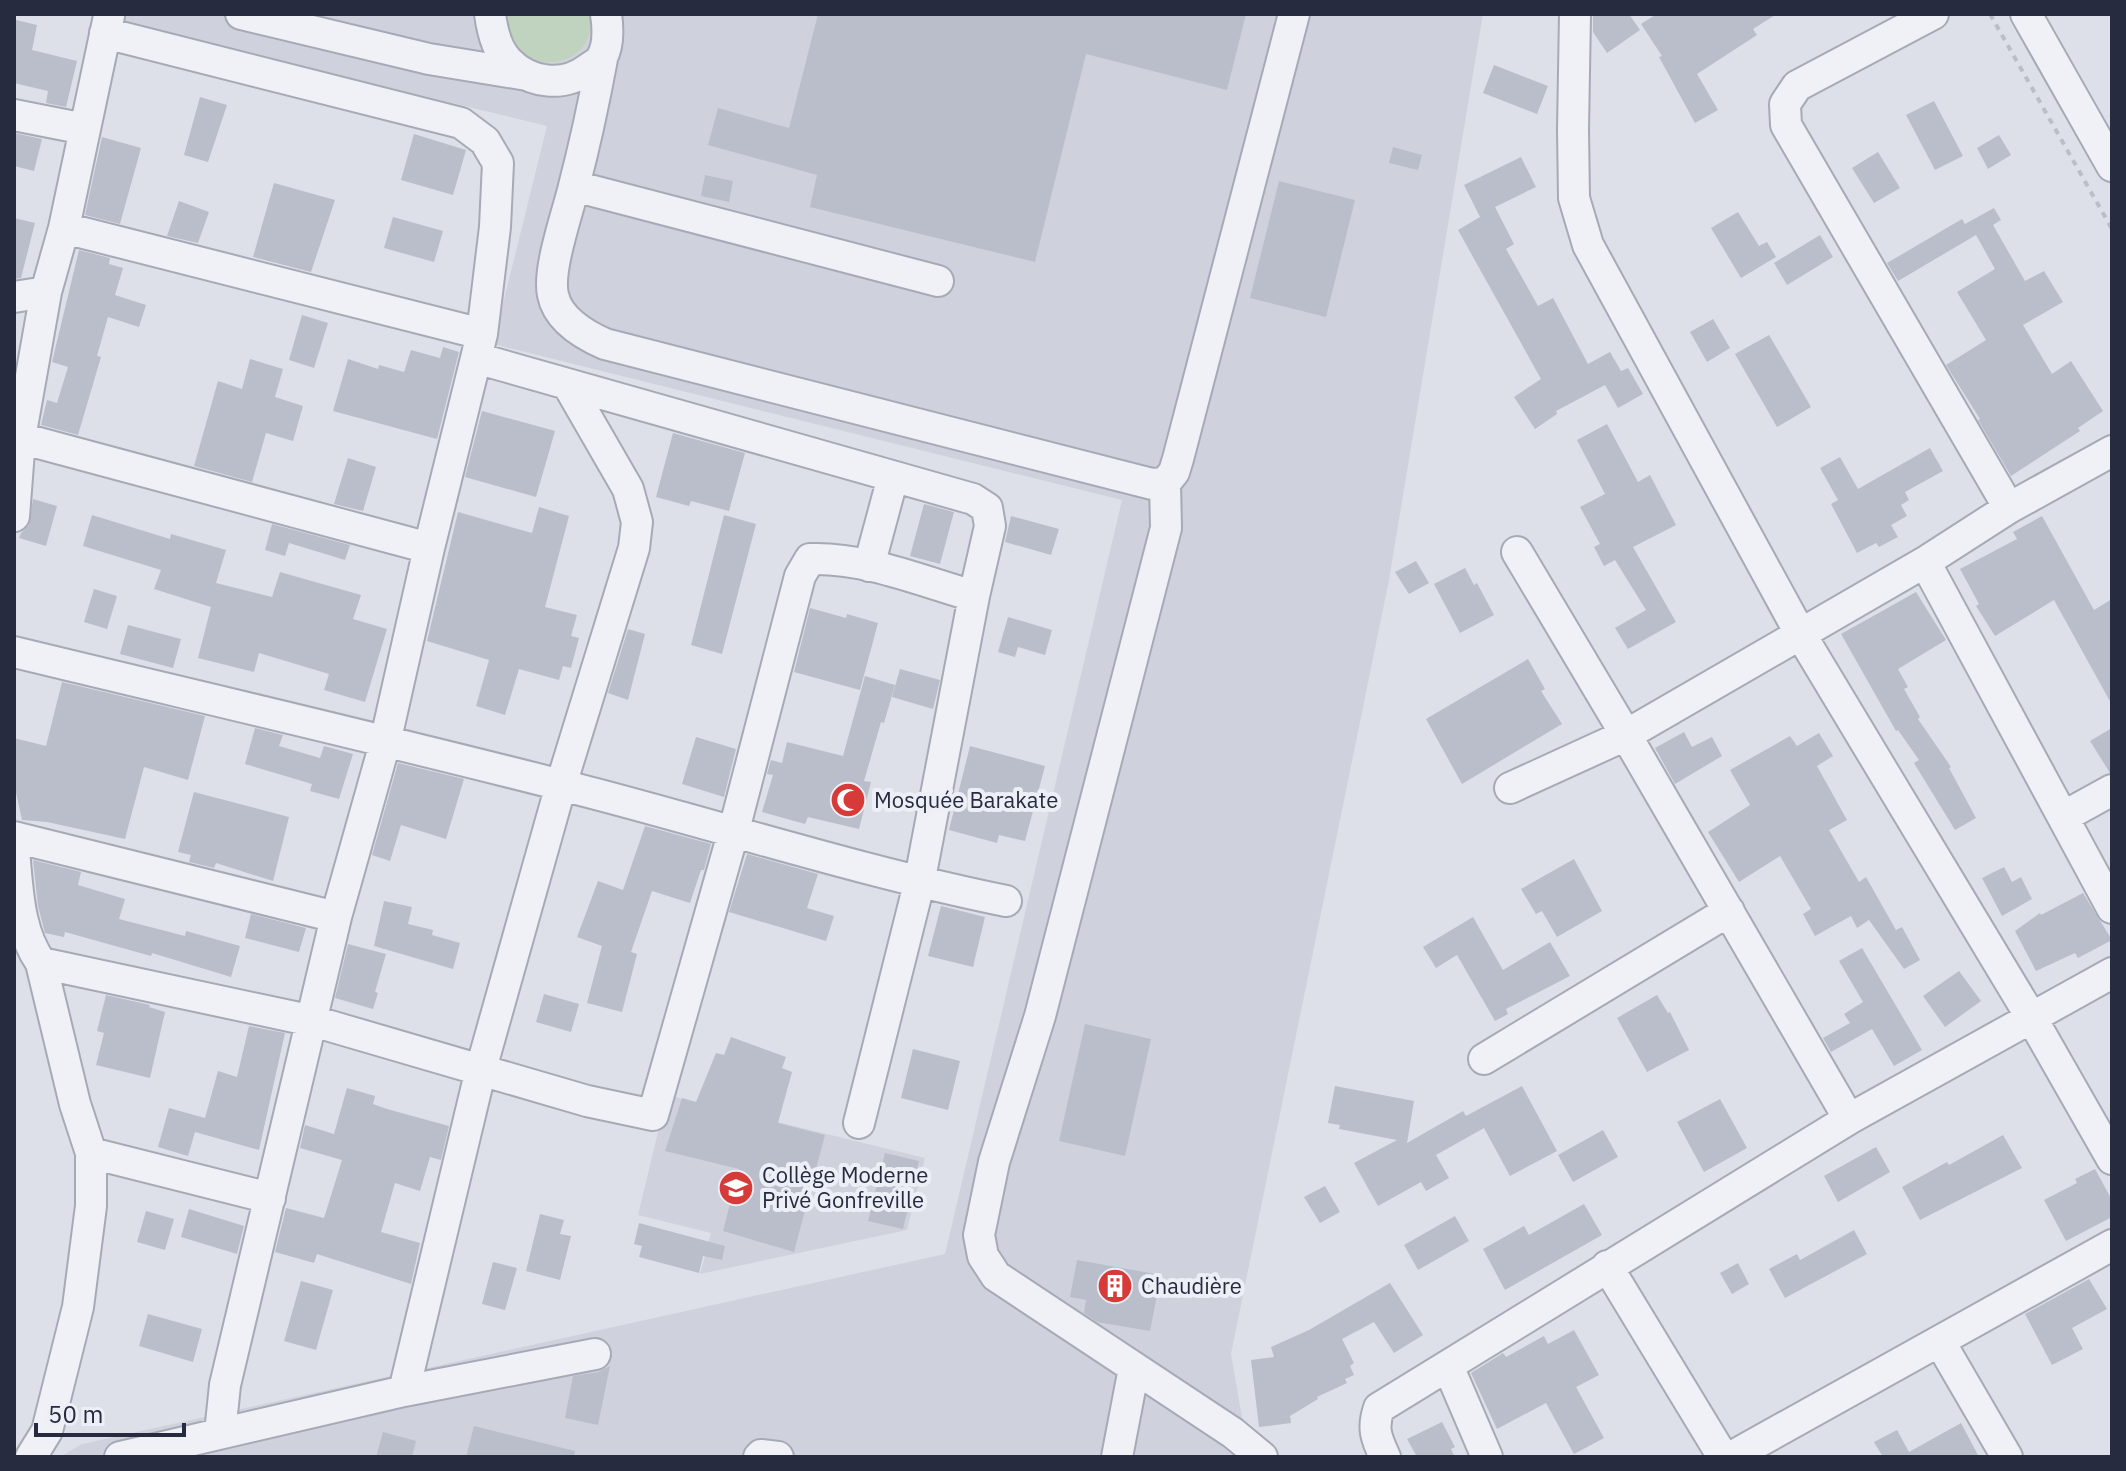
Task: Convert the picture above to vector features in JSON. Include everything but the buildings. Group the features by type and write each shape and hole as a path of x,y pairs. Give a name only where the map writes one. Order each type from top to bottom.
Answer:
{"street":[{"path":"241,14 429,59 540,79 578,77 602,59"},
{"path":"490,14 492,30 506,60 593,106"},
{"path":"606,14 609,32 554,264 553,295 564,315 582,334 605,344 1152,484 1165,483"},
{"path":"1262,1457 1233,1433 996,1276 983,1256 979,1235 994,1162 1040,1016 1166,528 1165,483 1174,472 1178,459 1294,14"},
{"path":"1575,14 1574,198 1588,245 1801,635 2031,1017 2112,1159"},
{"path":"1933,14 1797,86 1785,104 1786,125 2009,508"},
{"path":"2026,14 2112,166"},
{"path":"14,516 20,438 46,292 64,228 107,24 461,123 485,141 498,163 495,227 479,346 385,743 336,917 225,1385 220,1433"},
{"path":"14,115 85,129"},
{"path":"574,186 938,281"},
{"path":"64,228 479,346 568,385 973,499 987,508 990,526 919,884 859,1123"},
{"path":"14,297 46,292"},
{"path":"404,1391 481,1069 561,785 634,548 637,522 628,489 568,385"},
{"path":"20,438 429,548"},
{"path":"1510,788 1626,735 1925,562 2009,508 2112,451"},
{"path":"869,566 893,477"},
{"path":"1517,552 1849,1119"},
{"path":"41,963 313,1021 587,1101 653,1115 734,830 800,576 810,559 869,566 974,596"},
{"path":"1925,562 2112,908"},
{"path":"14,652 561,785 734,830 919,884 1006,901"},
{"path":"2063,817 2112,790"},
{"path":"14,837 336,917"},
{"path":"14,851 22,922 28,945 41,963 75,1104 91,1153 91,1206 78,1307 47,1431 31,1457"},
{"path":"1484,1059 1729,911"},
{"path":"1385,1457 1375,1436 1374,1422 1379,1408 1849,1119 2112,973"},
{"path":"91,1153 270,1198"},
{"path":"1731,1457 2112,1245"},
{"path":"1607,1266 1723,1457"},
{"path":"1940,1342 2007,1457"},
{"path":"120,1457 404,1391 595,1354"},
{"path":"1448,1366 1487,1457"},
{"path":"1117,1457 1134,1368"},
{"path":"759,1457 778,1457"}],"path":[{"path":"1990,14 2112,229"}],"shaded area":[{"path":"121,14 1483,14 1389,580 1231,1354 1249,1457 60,1457 82,1444 945,1254 1122,500 493,344 547,126 119,22"},
{"path":"667,1095 925,1158 907,1230 700,1274 711,1233 638,1215"}],"green space":[{"path":"507,14 591,14 589,35 580,50 566,59 549,62 533,59 519,50 509,35"}],"place":[{"name":"Mosquée Barakate","path":"848,800"},
{"name":"Collège Moderne Privé Gonfreville","path":"736,1188"},
{"name":"Chaudière","path":"1115,1286"}]}
